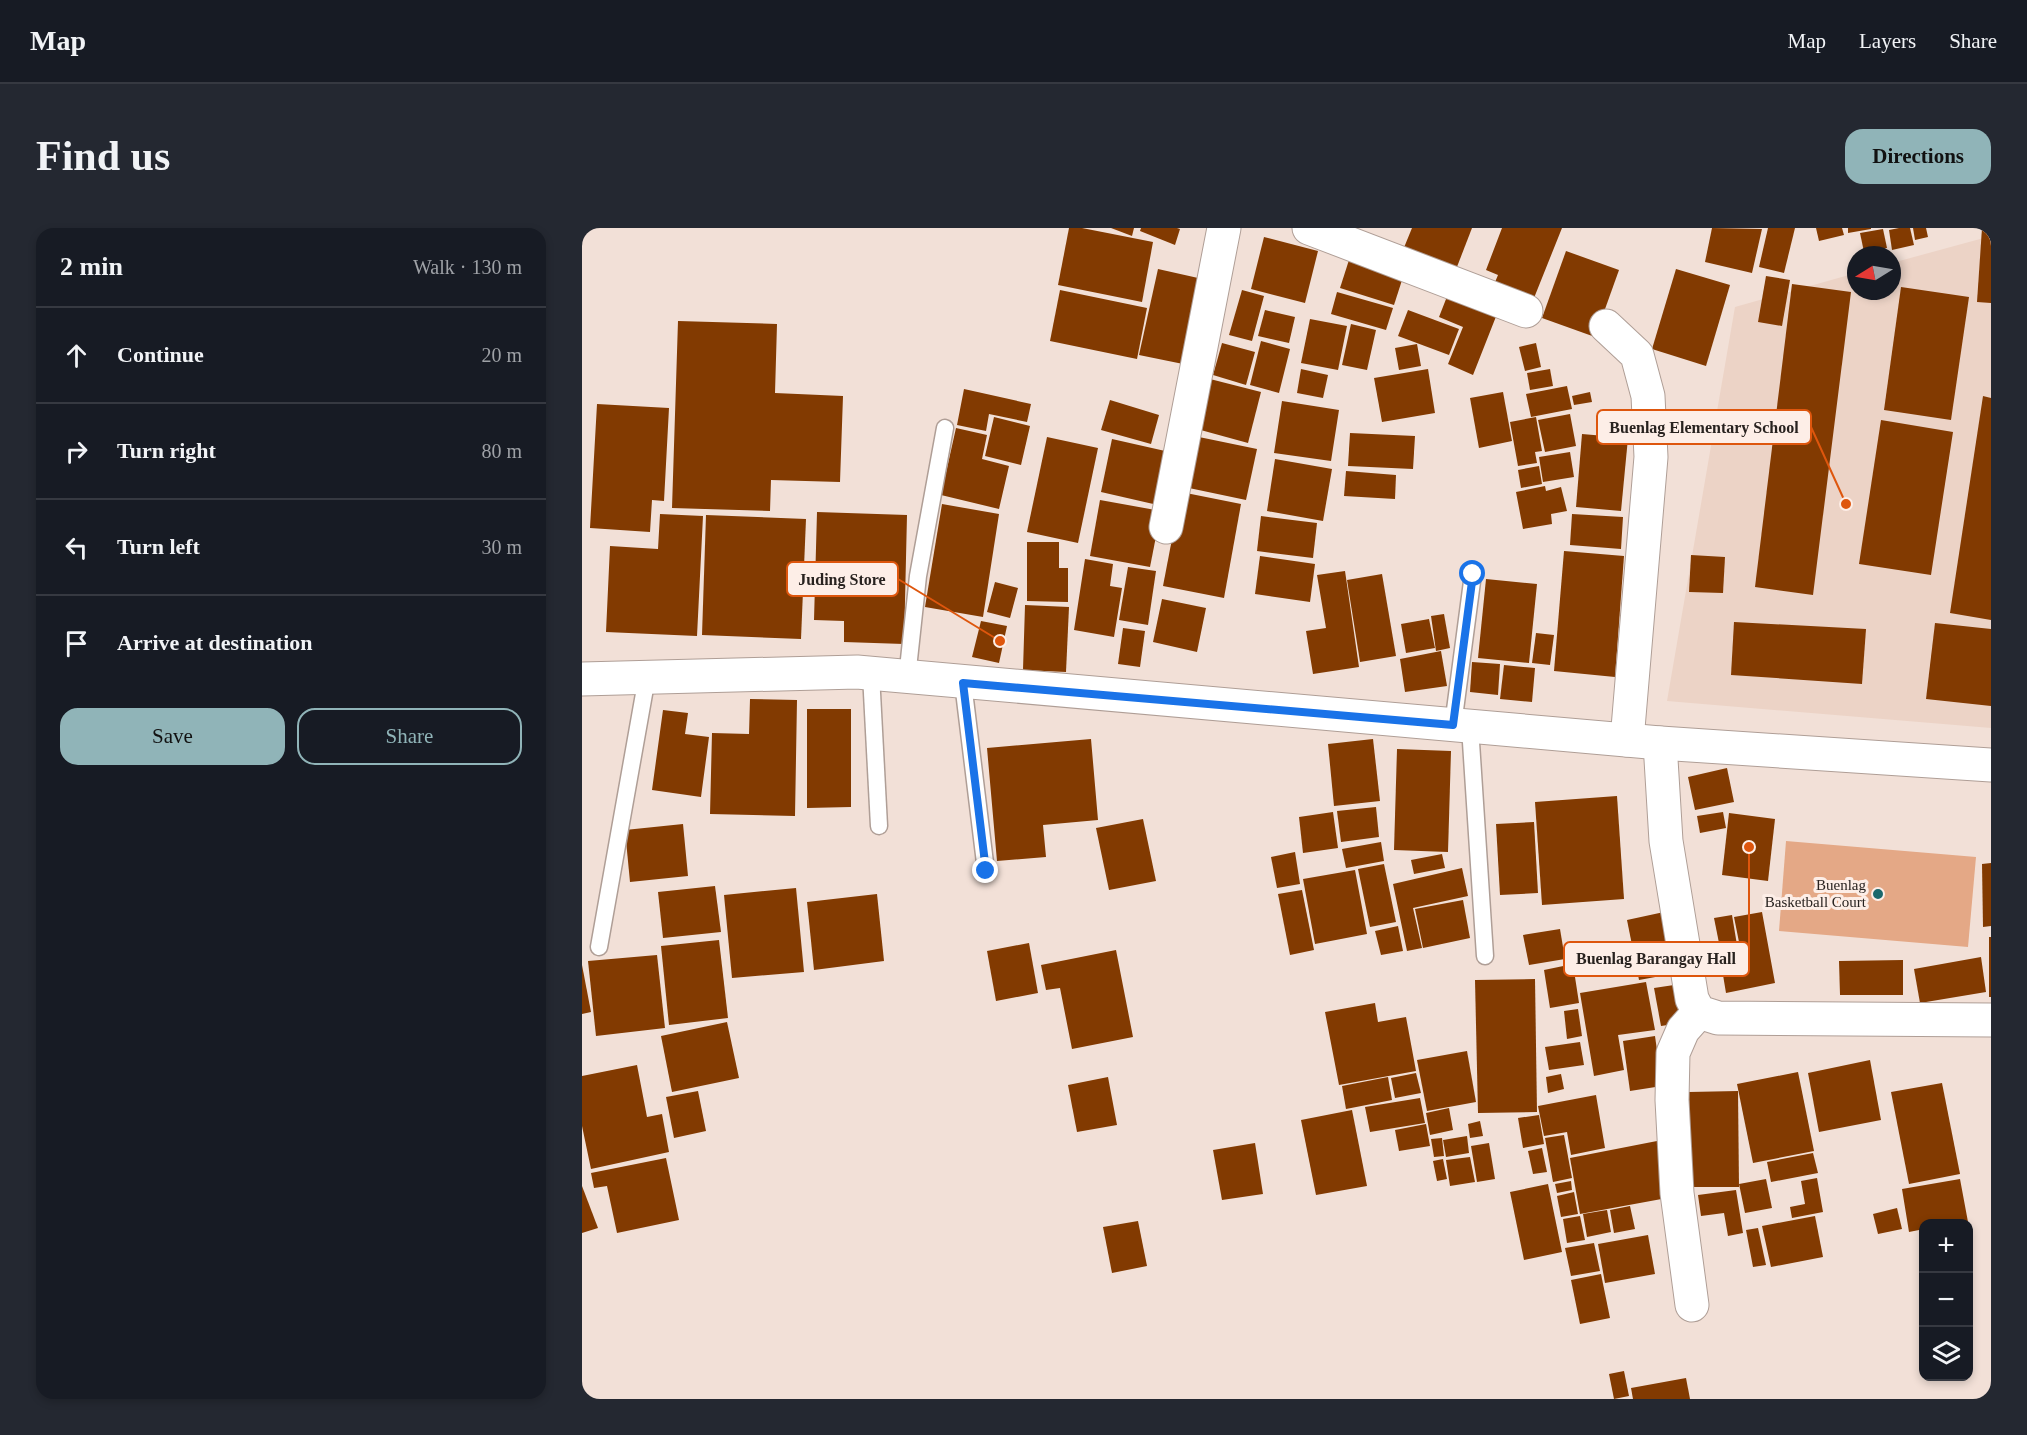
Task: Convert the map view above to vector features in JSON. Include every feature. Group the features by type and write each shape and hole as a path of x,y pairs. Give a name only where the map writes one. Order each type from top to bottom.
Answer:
{"street":[{"path":"1166,527 1224,228"},
{"path":"1309,228 1526,311"},
{"path":"1606,326 1636,355 1648,396 1651,457 1627,740"},
{"path":"582,679 857,672 1660,743 1991,765"},
{"path":"1660,743 1666,841 1692,999 1699,1012 1718,1018 1991,1020"},
{"path":"1692,1305 1677,1193 1672,1100 1673,1053 1683,1030 1699,1012"}],"lane":[{"path":"907,678 918,576 945,428"},
{"path":"1473,574 1461,726 1485,956"},
{"path":"871,674 879,826"},
{"path":"599,947 647,677"},
{"path":"963,683 986,871"}],"shaded area":[{"path":"1991,236 1991,728 1667,701 1735,307 1847,276 1847,300 1901,300 1901,261"},
{"name":"Buenlag Basketball Court","path":"1786,841 1976,857 1968,947 1779,931"}],"building":[{"path":"1069,228 1082,228 1153,242 1142,302 1058,285"},
{"path":"1111,228 1134,228 1132,236"},
{"path":"1141,228 1180,229 1175,245 1140,231"},
{"path":"1412,228 1472,228 1455,272 1403,250"},
{"path":"1502,228 1562,228 1532,303 1493,287 1498,275 1486,270"},
{"path":"1712,228 1762,229 1752,273 1705,262"},
{"path":"1768,228 1795,228 1784,273 1759,267"},
{"path":"1816,228 1842,228 1844,235 1819,241"},
{"path":"1848,228 1871,228 1871,229 1848,233"},
{"path":"1910,228 1914,245 1901,248 1901,246 1891,246 1889,230"},
{"path":"1913,228 1926,228 1928,237 1915,240"},
{"path":"1982,228 1991,228 1991,303 1977,302"},
{"path":"1883,229 1887,246 1863,246 1860,233"},
{"path":"1264,237 1318,251 1305,303 1251,289"},
{"path":"1566,251 1619,270 1595,337 1542,318"},
{"path":"1349,260 1403,277 1394,305 1340,288"},
{"path":"1158,269 1207,280 1188,365 1139,355"},
{"path":"1676,269 1730,285 1706,366 1652,349"},
{"path":"1766,276 1790,280 1782,326 1758,322"},
{"path":"1792,284 1847,291 1847,300 1850,300 1813,595 1755,587"},
{"path":"1901,287 1969,297 1951,420 1884,410"},
{"path":"1060,290 1147,308 1137,359 1050,341"},
{"path":"1242,290 1264,296 1252,341 1229,335"},
{"path":"1337,292 1393,308 1386,330 1331,314"},
{"path":"1448,294 1497,314 1473,375 1448,364 1463,327 1439,317"},
{"path":"1265,310 1295,317 1289,343 1258,336"},
{"path":"1408,310 1459,329 1449,355 1398,336"},
{"path":"1310,319 1347,326 1338,370 1301,363"},
{"path":"678,321 777,324 775,393 843,396 840,482 771,480 770,511 672,508"},
{"path":"1351,324 1376,330 1367,370 1342,365"},
{"path":"1261,341 1290,349 1279,393 1250,385"},
{"path":"1222,343 1255,352 1246,385 1213,375"},
{"path":"1536,343 1541,367 1525,371 1519,347"},
{"path":"1417,344 1421,366 1399,370 1395,348"},
{"path":"1301,369 1328,375 1323,398 1297,393"},
{"path":"1428,369 1435,413 1382,422 1374,378"},
{"path":"1550,369 1553,386 1530,390 1527,373"},
{"path":"1210,379 1261,392 1248,443 1197,429"},
{"path":"1567,386 1572,409 1531,417 1526,394"},
{"path":"964,389 1031,404 1027,422 989,414 986,431 957,425"},
{"path":"1503,392 1512,441 1479,448 1470,398"},
{"path":"1590,392 1592,402 1574,405 1572,396"},
{"path":"1983,396 1991,398 1991,620 1950,613"},
{"path":"1110,400 1159,415 1151,444 1101,430"},
{"path":"1282,401 1339,410 1331,461 1274,453"},
{"path":"597,404 669,408 664,501 652,500 650,532 590,528"},
{"path":"1570,414 1576,446 1545,452 1538,420"},
{"path":"994,417 1030,426 1021,465 985,456"},
{"path":"1536,417 1542,451 1535,452 1537,463 1518,466 1510,422"},
{"path":"1881,420 1953,432 1931,575 1859,564"},
{"path":"956,428 987,435 982,459 1009,466 999,509 941,495"},
{"path":"1350,433 1415,436 1413,469 1348,466"},
{"path":"1582,434 1628,438 1621,511 1576,507"},
{"path":"1047,437 1098,448 1078,543 1027,532"},
{"path":"1199,437 1257,449 1246,500 1189,488"},
{"path":"1112,439 1174,453 1162,506 1101,492"},
{"path":"1570,452 1574,477 1543,482 1539,457"},
{"path":"1275,459 1332,469 1323,521 1267,511"},
{"path":"1539,466 1542,484 1521,488 1518,470"},
{"path":"1346,471 1396,475 1395,499 1344,496"},
{"path":"1545,486 1546,491 1561,487 1567,511 1551,514 1552,524 1523,529 1516,492"},
{"path":"1181,492 1241,504 1224,598 1163,586"},
{"path":"1100,500 1161,511 1150,567 1090,556"},
{"path":"942,504 999,514 983,617 925,607"},
{"path":"817,512 907,515 904,644 844,642 844,621 814,620"},
{"path":"660,514 703,516 697,636 606,632 610,546 658,549"},
{"path":"1572,514 1623,517 1621,549 1570,545"},
{"path":"706,515 806,519 801,639 702,635"},
{"path":"1261,516 1317,523 1313,558 1257,551"},
{"path":"1027,542 1059,542 1059,568 1068,568 1068,602 1027,601"},
{"path":"1564,551 1624,556 1615,677 1554,671"},
{"path":"1691,555 1725,557 1723,593 1689,592"},
{"path":"1260,556 1315,564 1310,602 1255,594"},
{"path":"1085,559 1113,564 1110,586 1122,588 1114,637 1074,630"},
{"path":"1128,567 1156,571 1148,625 1119,620"},
{"path":"1345,571 1359,667 1313,674 1306,631 1326,628 1317,575"},
{"path":"1382,574 1396,656 1360,662 1347,580"},
{"path":"1486,579 1537,584 1529,663 1478,658"},
{"path":"995,582 1018,588 1010,618 987,612"},
{"path":"1162,599 1206,608 1197,652 1153,642"},
{"path":"1025,605 1069,607 1066,672 1023,670"},
{"path":"1444,614 1450,648 1436,651 1431,616"},
{"path":"1429,619 1435,648 1406,653 1401,624"},
{"path":"981,621 1007,626 999,663 972,657"},
{"path":"1734,622 1866,629 1862,684 1731,675"},
{"path":"1935,623 1991,629 1991,706 1926,699"},
{"path":"1123,628 1145,631 1140,667 1118,664"},
{"path":"1536,633 1554,635 1550,665 1532,663"},
{"path":"1441,651 1447,686 1405,692 1400,659"},
{"path":"1472,662 1500,664 1498,695 1470,692"},
{"path":"1504,665 1535,668 1532,702 1500,699"},
{"path":"750,699 797,700 795,816 710,814 712,733 749,734"},
{"path":"807,709 851,709 851,807 807,808"},
{"path":"663,710 688,713 685,734 709,737 701,797 652,790"},
{"path":"1091,739 1098,820 1043,825 1046,857 997,861 987,748"},
{"path":"1373,739 1380,801 1334,806 1328,744"},
{"path":"1397,749 1451,751 1448,852 1394,850"},
{"path":"1727,768 1734,802 1695,810 1688,777"},
{"path":"1617,796 1624,899 1542,905 1535,802"},
{"path":"1376,807 1379,837 1341,842 1337,811"},
{"path":"1333,812 1338,848 1303,853 1299,817"},
{"path":"1723,812 1726,828 1700,833 1697,816"},
{"path":"1729,813 1775,819 1768,881 1722,875"},
{"path":"1143,819 1156,881 1109,890 1096,828"},
{"path":"1534,822 1538,893 1500,895 1496,824"},
{"path":"683,824 688,876 630,882 625,830"},
{"path":"1381,842 1384,861 1346,868 1342,849"},
{"path":"1295,852 1300,884 1277,888 1271,857"},
{"path":"1442,854 1445,868 1414,874 1411,860"},
{"path":"1991,863 1991,926 1983,927 1982,864"},
{"path":"1384,864 1396,922 1370,927 1358,869"},
{"path":"1462,868 1468,896 1413,908 1422,948 1407,951 1393,884"},
{"path":"1355,870 1367,934 1315,944 1303,879"},
{"path":"715,886 721,932 663,938 658,892"},
{"path":"796,888 804,972 732,978 724,895"},
{"path":"1302,890 1314,950 1290,955 1278,894"},
{"path":"877,894 884,961 814,970 807,902"},
{"path":"1463,900 1470,938 1423,948 1415,909"},
{"path":"1664,912 1677,973 1639,980 1627,920"},
{"path":"1762,912 1775,983 1726,993 1719,951 1740,947 1734,917"},
{"path":"1732,915 1737,945 1720,948 1714,918"},
{"path":"1398,926 1403,951 1381,955 1375,931"},
{"path":"1560,929 1565,959 1529,965 1523,935"},
{"path":"1989,937 1991,937 1991,997 1989,997"},
{"path":"719,940 728,1018 669,1025 661,946"},
{"path":"1029,943 1038,993 996,1001 987,951"},
{"path":"1116,950 1133,1037 1072,1049 1060,988 1046,990 1041,965"},
{"path":"657,955 665,1028 596,1036 588,961"},
{"path":"1981,957 1986,992 1920,1003 1914,969"},
{"path":"1903,960 1903,995 1840,995 1839,961"},
{"path":"1573,964 1579,1003 1550,1008 1544,970"},
{"path":"582,965 591,1012 582,1014"},
{"path":"1535,979 1537,1112 1478,1113 1475,980"},
{"path":"1646,982 1655,1030 1618,1035 1624,1070 1594,1076 1580,993"},
{"path":"1674,985 1681,1023 1661,1026 1654,988"},
{"path":"1375,1003 1378,1022 1406,1017 1416,1071 1339,1085 1325,1012"},
{"path":"1578,1009 1582,1036 1567,1039 1564,1011"},
{"path":"727,1022 739,1078 672,1092 661,1036"},
{"path":"1655,1036 1662,1086 1630,1091 1623,1041"},
{"path":"1580,1042 1584,1065 1549,1070 1545,1047"},
{"path":"1467,1051 1476,1102 1427,1111 1417,1060"},
{"path":"1870,1060 1881,1120 1819,1132 1808,1073"},
{"path":"637,1065 647,1117 662,1114 669,1152 591,1169 582,1126 582,1076"},
{"path":"1798,1072 1814,1151 1753,1163 1737,1084"},
{"path":"1416,1073 1421,1093 1395,1098 1391,1078"},
{"path":"1561,1074 1564,1089 1548,1093 1546,1077"},
{"path":"1108,1077 1117,1125 1077,1132 1068,1085"},
{"path":"1388,1077 1392,1100 1346,1109 1342,1086"},
{"path":"1942,1083 1960,1174 1909,1184 1891,1092"},
{"path":"698,1091 706,1131 674,1138 666,1097"},
{"path":"1738,1091 1739,1187 1690,1187 1689,1092"},
{"path":"1596,1095 1605,1148 1571,1155 1567,1132 1544,1136 1538,1106"},
{"path":"1420,1098 1425,1123 1370,1132 1365,1107"},
{"path":"1449,1108 1453,1130 1430,1135 1426,1113"},
{"path":"1352,1110 1367,1186 1316,1195 1301,1120"},
{"path":"1539,1115 1544,1144 1523,1148 1518,1118"},
{"path":"1480,1121 1483,1136 1470,1138 1468,1124"},
{"path":"1426,1124 1430,1146 1399,1151 1395,1130"},
{"path":"1564,1135 1572,1178 1553,1182 1545,1138"},
{"path":"1467,1136 1469,1153 1446,1157 1443,1140"},
{"path":"1442,1138 1444,1156 1434,1157 1431,1139"},
{"path":"1657,1141 1667,1198 1580,1214 1570,1158"},
{"path":"1255,1143 1263,1194 1222,1200 1213,1150"},
{"path":"1489,1143 1495,1179 1477,1182 1471,1146"},
{"path":"1542,1148 1547,1172 1533,1174 1528,1151"},
{"path":"1813,1153 1818,1173 1771,1182 1767,1162"},
{"path":"1470,1157 1475,1182 1450,1186 1446,1160"},
{"path":"666,1158 679,1220 617,1233 607,1186 594,1188 591,1173"},
{"path":"1443,1159 1447,1179 1437,1181 1433,1161"},
{"path":"1817,1178 1823,1212 1792,1218 1790,1207 1805,1204 1801,1181"},
{"path":"1766,1179 1772,1208 1745,1213 1739,1184"},
{"path":"1960,1179 1967,1219 1919,1219 1919,1230 1909,1232 1902,1189"},
{"path":"1571,1181 1572,1190 1557,1193 1555,1184"},
{"path":"1548,1184 1562,1252 1524,1260 1510,1192"},
{"path":"582,1186 598,1228 582,1233"},
{"path":"1736,1190 1743,1233 1728,1236 1724,1213 1701,1216 1698,1195"},
{"path":"1574,1192 1578,1214 1561,1217 1557,1196"},
{"path":"1630,1206 1635,1229 1614,1233 1610,1210"},
{"path":"1897,1208 1902,1229 1878,1234 1873,1214"},
{"path":"1607,1210 1611,1232 1587,1237 1583,1214"},
{"path":"1580,1216 1585,1240 1567,1243 1563,1219"},
{"path":"1815,1216 1823,1257 1771,1267 1762,1226"},
{"path":"1138,1221 1147,1266 1112,1273 1103,1227"},
{"path":"1758,1228 1766,1265 1753,1267 1746,1230"},
{"path":"1648,1235 1655,1274 1605,1283 1598,1244"},
{"path":"1594,1243 1600,1271 1571,1276 1565,1248"},
{"path":"1601,1274 1610,1318 1580,1324 1571,1280"},
{"path":"1624,1371 1629,1396 1614,1399 1609,1374"},
{"path":"1686,1378 1690,1399 1633,1399 1631,1388"}],"place":[{"name":"Buenlag Elementary School","path":"1846,504"},
{"name":"Juding Store","path":"1000,641"},
{"name":"Buenlag Barangay Hall","path":"1749,847"},
{"name":"Buenlag Basketball Court","path":"1878,894"}],"route":[{"path":"986,871 963,683 1453,725 1473,574"}]}
